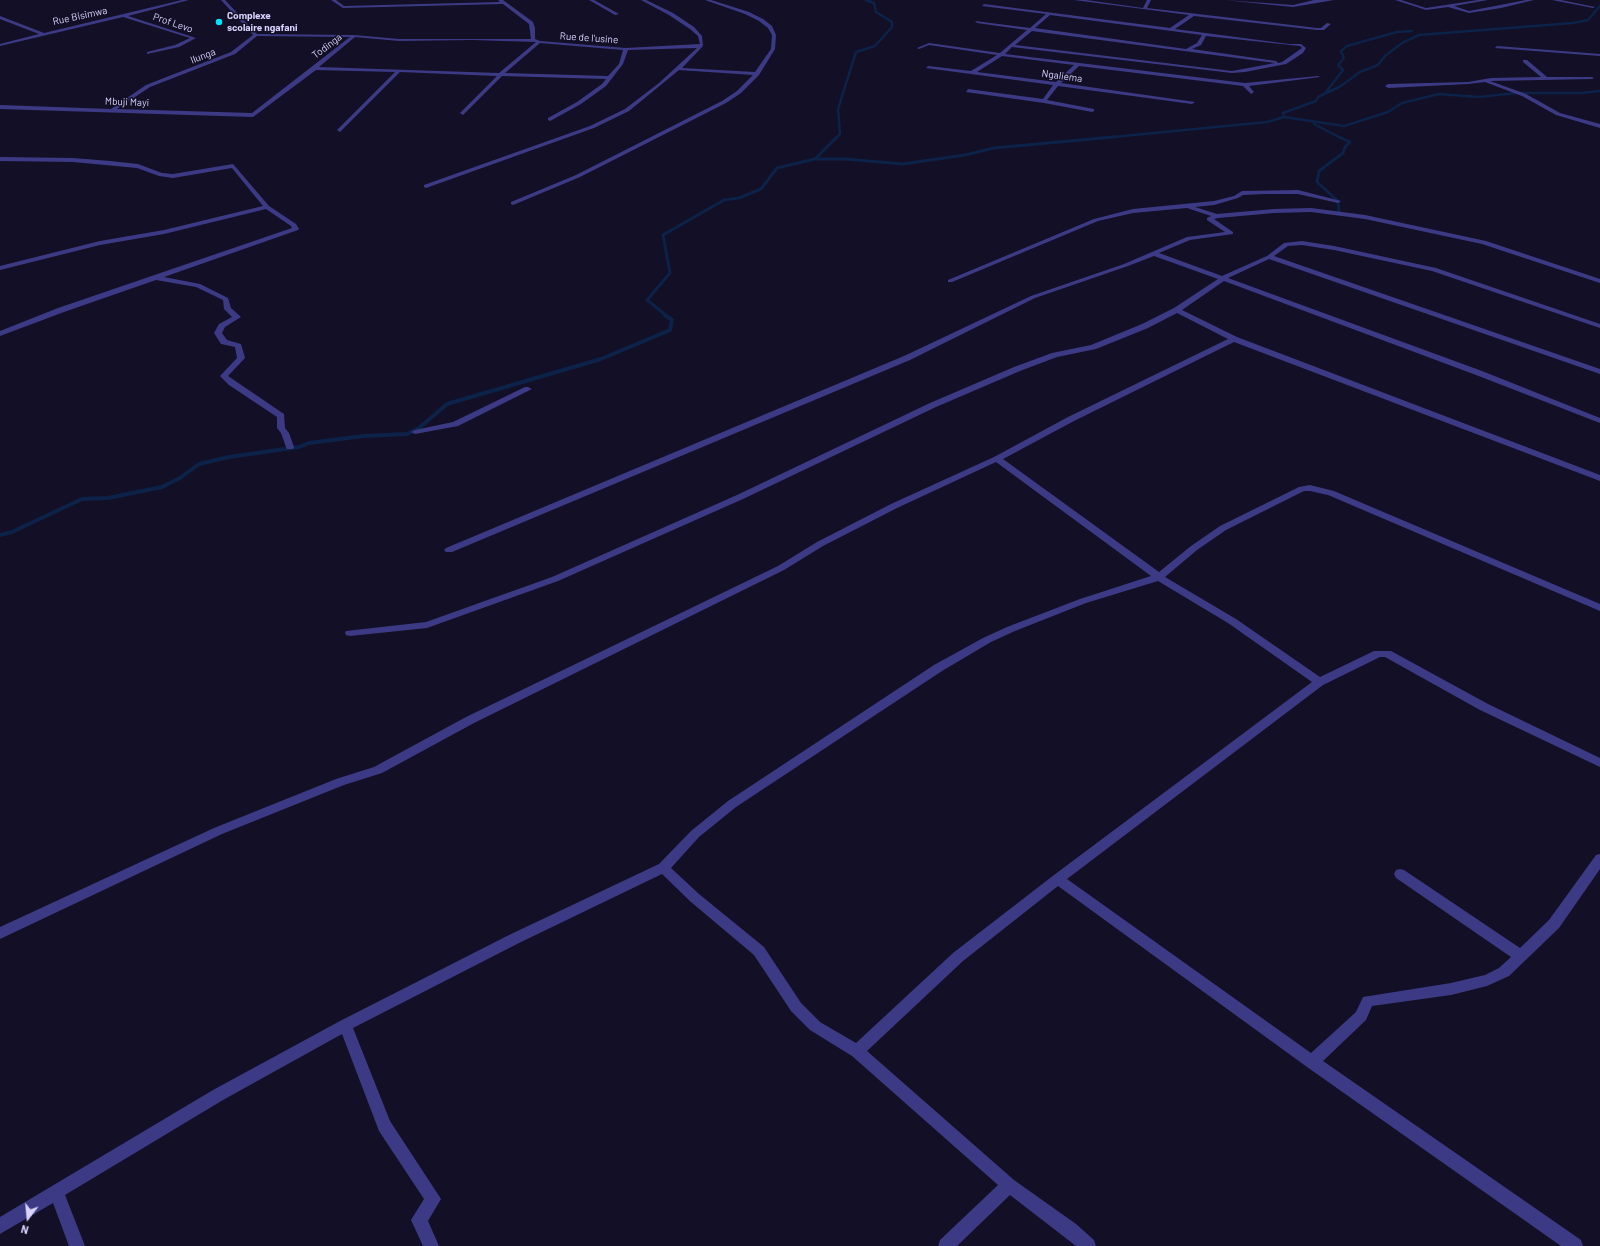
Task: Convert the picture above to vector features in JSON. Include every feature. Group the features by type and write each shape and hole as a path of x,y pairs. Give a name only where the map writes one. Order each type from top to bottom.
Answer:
{"street":[{"name":"Rue Bisimwa","path":"0,45 188,0"},
{"path":"223,0 256,35"},
{"path":"333,0 343,7 501,1 531,23 533,28 533,40 509,42 472,39 399,40 354,36"},
{"path":"412,0 418,5"},
{"path":"591,0 617,14"},
{"path":"426,186 592,127 627,110 661,84 702,44 700,36 692,28 671,14 643,0"},
{"path":"513,202 578,176 719,104 739,92 757,74 773,49 774,35 770,27 761,20 747,13 707,0"},
{"path":"1076,0 1318,29 1329,24"},
{"path":"1144,9 1149,0"},
{"path":"1226,0 1293,6 1301,2 1332,0"},
{"path":"1344,0 1358,0"},
{"path":"1397,0 1426,9 1486,0"},
{"path":"1448,5 1469,12 1501,8 1532,0"},
{"path":"1554,0 1593,7"},
{"path":"984,5 1303,46 1300,52 1284,63 1245,71 1232,72 1012,46"},
{"path":"972,73 1002,54 1048,14"},
{"path":"1171,30 1194,14"},
{"name":"Prof Levo","path":"124,16 194,38 177,46 149,53"},
{"path":"0,17 42,34"},
{"path":"977,22 1031,28 1284,63"},
{"path":"1187,50 1199,44 1205,34"},
{"name":"Todinga","path":"256,35 354,36"},
{"name":"Ilunga","path":"111,111 148,86 201,67 233,53 256,35"},
{"name":"Todinga","path":"253,115 345,45 354,36"},
{"name":"Rue de l'usine","path":"533,40 539,42 626,49 701,46"},
{"path":"463,113 501,74 539,42"},
{"path":"918,48 929,44 1077,65 1244,85 1318,77"},
{"path":"1497,47 1600,55"},
{"path":"1592,54 1598,47"},
{"path":"550,119 592,94 610,78 621,64 626,49"},
{"path":"1525,61 1546,79"},
{"path":"1044,101 1056,85 1077,65"},
{"name":"Ngaliema","path":"928,67 1192,102"},
{"path":"313,68 610,78"},
{"path":"679,68 757,74"},
{"path":"340,130 398,72"},
{"path":"1388,86 1468,83 1485,80 1592,78"},
{"path":"1485,80 1524,95 1558,114 1600,126"},
{"path":"1244,85 1251,92"},
{"path":"968,91 1044,101 1092,110"},
{"name":"Mbuji Mayi","path":"0,107 253,115"},
{"path":"0,159 73,160 110,163 138,166 161,175 173,176 233,166 267,207 294,225 296,229 158,278 61,310 0,334"},
{"path":"950,281 1096,220 1133,211 1214,203 1236,197 1242,193 1298,192 1338,201"},
{"path":"1187,206 1217,216"},
{"path":"0,268 100,243 149,235 267,207"},
{"path":"449,550 907,358 1033,298 1126,265 1189,238 1231,232 1209,219 1217,216 1274,210 1311,210 1365,217 1484,242 1600,281"},
{"path":"350,633 427,625 554,580 740,497 926,408 1016,369 1055,356 1093,347 1145,326 1177,310 1224,278 1269,257 1286,244 1292,242 1379,257 1447,273 1600,326"},
{"path":"1153,253 1479,373 1600,421"},
{"path":"1269,257 1600,372"},
{"path":"158,278 198,285 226,299 228,308 237,316 222,326 218,333 224,342 238,346 240,358 224,376 281,416 281,428 285,433 290,447"},
{"path":"1177,310 1234,339 1600,478"},
{"path":"0,933 218,831 340,782 378,770 470,720 782,568 820,544 894,506 998,459 1071,420 1234,339"},
{"path":"415,432 455,424 528,389"},
{"path":"998,459 1159,577 1232,621 1319,682"},
{"path":"0,1226 218,1095 345,1025 514,939 663,868 695,834 732,804 938,668 987,640 1011,629 1084,601 1159,577 1194,548 1223,528 1302,489 1310,488 1331,493 1600,608"},
{"path":"857,1051 958,957 1058,879 1319,682 1378,653 1387,654 1484,707 1600,763"},
{"path":"1312,1062 1361,1016 1368,1001 1451,989 1487,980 1504,972 1554,924 1600,859"},
{"path":"663,868 695,898 759,951 796,1006 815,1026 857,1051 1009,1185 1070,1230 1088,1246"},
{"path":"1400,874 1521,956"},
{"path":"1058,879 1312,1062 1575,1246"},
{"path":"345,1025 384,1126 434,1199 419,1220 431,1246"},
{"path":"946,1246 1009,1185"},
{"path":"57,1193 77,1246"}],"waterway":[{"path":"815,159 840,134 838,109 856,52 875,46 892,27 892,22 876,12 874,3 866,0"},
{"path":"1284,117 1283,113 1316,101 1318,97 1341,86 1360,72 1378,65 1385,56 1402,43 1419,35 1573,23 1588,20 1600,6"},
{"path":"1326,92 1343,70 1338,65 1344,58 1341,51 1347,46 1397,32 1412,31"},
{"path":"1284,117 1344,126 1388,112 1402,103 1439,94 1479,97 1516,93 1581,93 1600,91"},
{"path":"1103,138 1267,122 1284,117"},
{"path":"1314,124 1340,137"},
{"path":"815,159 845,159 903,164 965,155 994,148 1113,137"},
{"path":"1339,213 1338,201 1317,182 1319,171 1343,153 1345,147 1350,142 1340,137"},
{"path":"667,316 647,300 670,273 663,235 724,200 739,198 761,189 777,168 815,159"},
{"path":"0,535 12,532 82,499 108,498 162,487 180,478 199,464 229,457 299,447 309,443 364,436 407,434 419,428 447,404 601,359 670,330 672,320 665,315"}],"place":[{"name":"Complexe scolaire ngafani","path":"219,22"}]}
